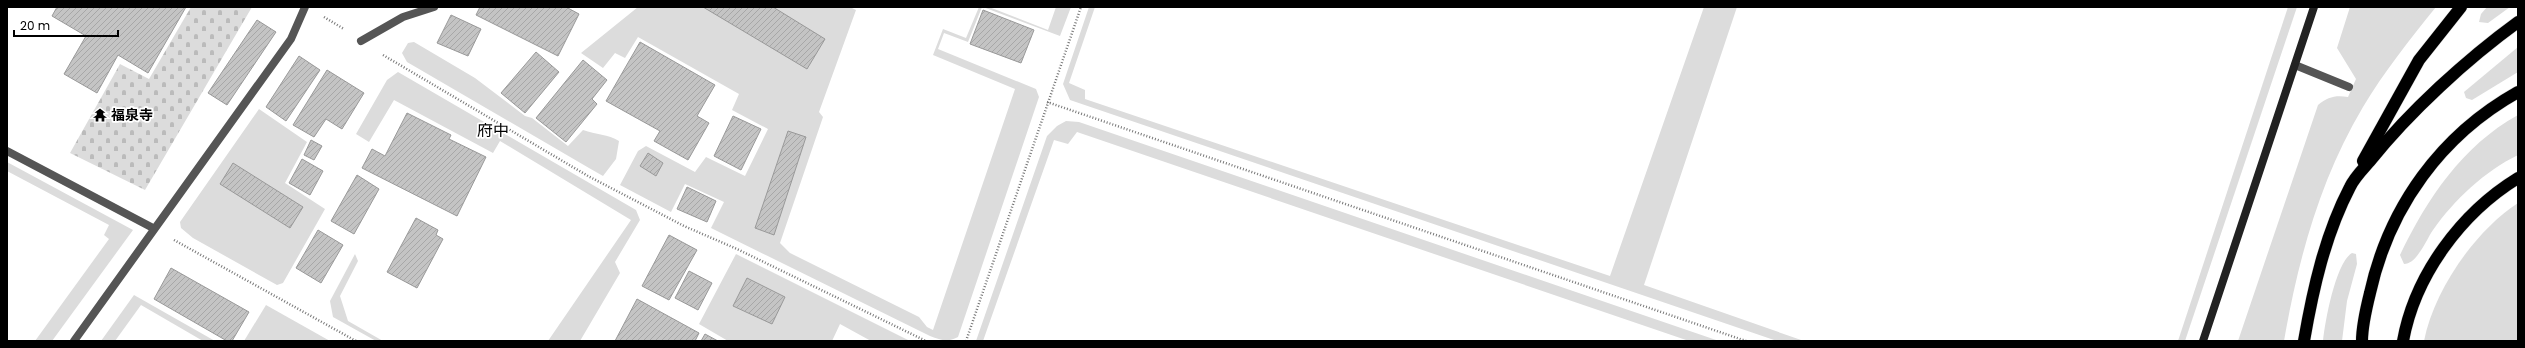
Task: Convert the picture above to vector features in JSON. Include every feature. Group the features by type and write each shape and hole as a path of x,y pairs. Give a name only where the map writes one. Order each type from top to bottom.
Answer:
{"highway":[{"path":"2304,341 2310,305 2323,256 2334,222 2350,186 2382,123 2419,60 2461,7"},
{"path":"2350,186 2390,136 2475,55 2518,22"},
{"path":"2362,341 2362,327 2376,264 2391,228 2408,194 2432,162 2459,134 2494,105 2518,92"},
{"path":"2403,341 2422,284 2449,240 2475,210 2500,189 2518,178"}],"street":[{"path":"74,341 153,228 291,38 305,7"},
{"path":"361,41 403,17 434,7"},
{"path":"2203,341 2314,7"},
{"path":"2295,65 2349,87"},
{"path":"7,151 153,228"}],"path":[{"path":"966,341 1047,102 1081,7"},
{"path":"322,16 394,63 588,176 684,226 737,249 926,341"},
{"path":"1047,102 1746,341"},
{"path":"153,228 356,341"}],"green space":[{"path":"191,7 252,7 145,190 70,153 120,64 149,79"},
{"path":"638,7 850,7 856,10 819,112 823,117 780,243 790,253 919,317 927,327 933,330 1015,89 933,55 943,29 966,38 979,7 982,7 968,42 944,33 938,49 1036,89 1039,97 958,337 954,339 941,340 930,336 711,228 724,202 685,184 671,212 620,185 638,151 646,146 695,172 706,157 745,176 768,129 732,110 739,94 638,37 625,58 615,53 603,68 581,53"},
{"path":"983,7 989,7 1048,30 1056,7 1071,7 1060,36"},
{"path":"1089,7 1095,7 1069,83 1085,90 1085,99 1610,276 1704,7 1737,7 1644,285 1804,341 1777,341 1070,100 1063,84"},
{"path":"2288,7 2297,7 2185,341 2178,341"},
{"path":"2350,7 2436,7 2371,94 2348,134 2334,163 2323,191 2304,250 2296,280 2284,341 2238,341 2318,105 2332,97 2348,97 2356,79 2337,48"},
{"path":"2487,7 2510,7 2488,23 2479,22 2481,14"},
{"path":"414,42 475,78 525,116 532,118 568,146 583,130 611,137 619,141 616,159 603,176 589,168 407,62 402,53 408,43"},
{"path":"2518,47 2518,72 2472,100 2466,98 2464,92"},
{"path":"398,72 636,210 640,220 615,262 620,273 580,341 548,341 631,220 500,141 493,153 394,100 369,142 356,134 387,80"},
{"path":"259,109 307,142 285,183 325,209 283,283 277,285 193,238 181,228 180,222"},
{"path":"2518,115 2518,155 2494,169 2460,197 2441,219 2417,256 2409,263 2404,264 2400,255 2434,194 2463,158 2480,142"},
{"path":"1066,121 1079,122 1719,341 1689,341 1077,132 1068,144 1054,140 983,341 976,341 1047,136 1057,126"},
{"path":"7,162 133,230 52,341 35,341 109,239 104,235 109,225 7,171"},
{"path":"2518,203 2518,341 2424,341 2429,322 2437,302 2459,263 2487,229"},
{"path":"2352,253 2356,254 2357,264 2347,301 2342,341 2323,341 2326,320 2336,280 2346,259"},
{"path":"355,254 358,261 340,296 348,321 383,341 376,341 333,317 330,301"},
{"path":"736,254 910,341 871,341 840,324 832,341 728,341 699,324"},
{"path":"134,295 215,341 203,341 141,305 115,341 101,341"},
{"path":"266,305 330,341 244,341"}],"building":[{"path":"57,7 186,7 148,73 118,55 97,93 64,74 86,36 52,16"},
{"path":"480,7 566,7 579,14 558,56 476,15"},
{"path":"703,7 773,7 825,39 807,69"},
{"path":"983,10 1034,30 1021,63 970,44"},
{"path":"451,15 481,29 468,56 437,43"},
{"path":"257,20 276,32 227,105 208,93"},
{"path":"640,42 715,85 697,116 709,123 688,160 654,141 660,131 606,101"},
{"path":"536,52 559,72 525,113 501,93"},
{"path":"299,56 320,70 286,121 266,107"},
{"path":"583,60 607,80 592,99 597,104 566,142 536,118"},
{"path":"327,70 364,93 342,129 326,119 314,137 293,125"},
{"path":"407,113 451,135 449,139 486,157 457,216 362,168 372,149 385,156"},
{"path":"733,116 761,129 741,170 714,156"},
{"path":"788,131 806,137 774,235 755,228"},
{"path":"311,140 322,146 314,160 304,155"},
{"path":"648,153 663,163 656,176 640,166"},
{"path":"302,159 323,171 310,195 289,183"},
{"path":"233,163 303,207 290,228 220,184"},
{"path":"357,175 379,189 354,234 331,221"},
{"path":"687,187 716,201 707,222 677,209"},
{"path":"416,218 438,230 436,235 443,239 417,288 387,272"},
{"path":"318,230 343,245 321,283 296,268"},
{"path":"669,235 697,250 669,300 642,286"},
{"path":"171,268 249,312 232,341 227,341 154,299"},
{"path":"689,271 712,283 698,310 675,298"},
{"path":"747,278 785,297 772,324 733,306"},
{"path":"637,299 699,333 695,341 615,341"},
{"path":"705,334 718,341 701,341"}],"place":[{"name":"福泉寺","path":"100,115"}],"district":[{"name":"府中","path":"493,130"}]}
